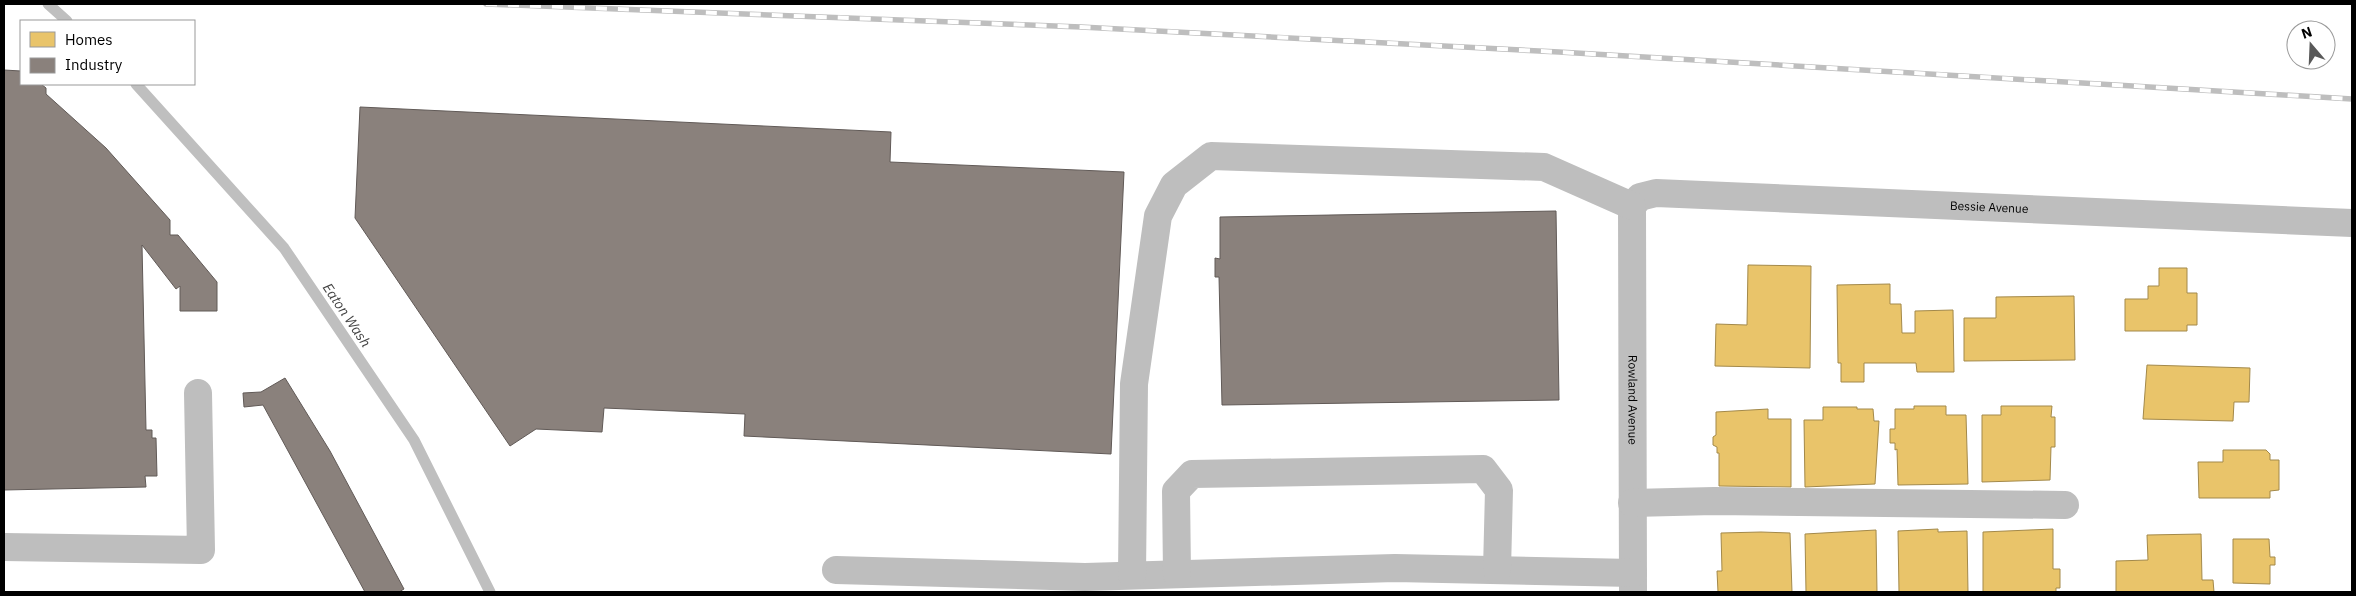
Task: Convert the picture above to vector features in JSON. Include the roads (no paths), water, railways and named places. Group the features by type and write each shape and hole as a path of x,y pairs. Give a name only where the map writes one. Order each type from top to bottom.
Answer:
{"street":[{"path":"1132,575 1134,384 1158,216 1174,185 1211,156 1544,167 1632,206"},
{"name":"Bessie Avenue","path":"1632,206 1640,197 1656,193 2352,223"},
{"name":"Rowland Avenue","path":"1632,206 1633,583"},
{"path":"4,547 201,550 198,393"},
{"path":"1176,574 1176,491 1192,474 1484,469 1498,490 1497,570"},
{"path":"1632,503 1714,501 2065,505"},
{"path":"836,570 1085,577 1395,568 1497,570 1633,583"}],"waterway":[{"name":"Eaton Wash","path":"48,4 66,20"},
{"name":"Eaton Wash","path":"137,85 284,248 414,440 490,592"}],"railway":[{"path":"486,4 1081,27 1559,52 2352,99"}]}
